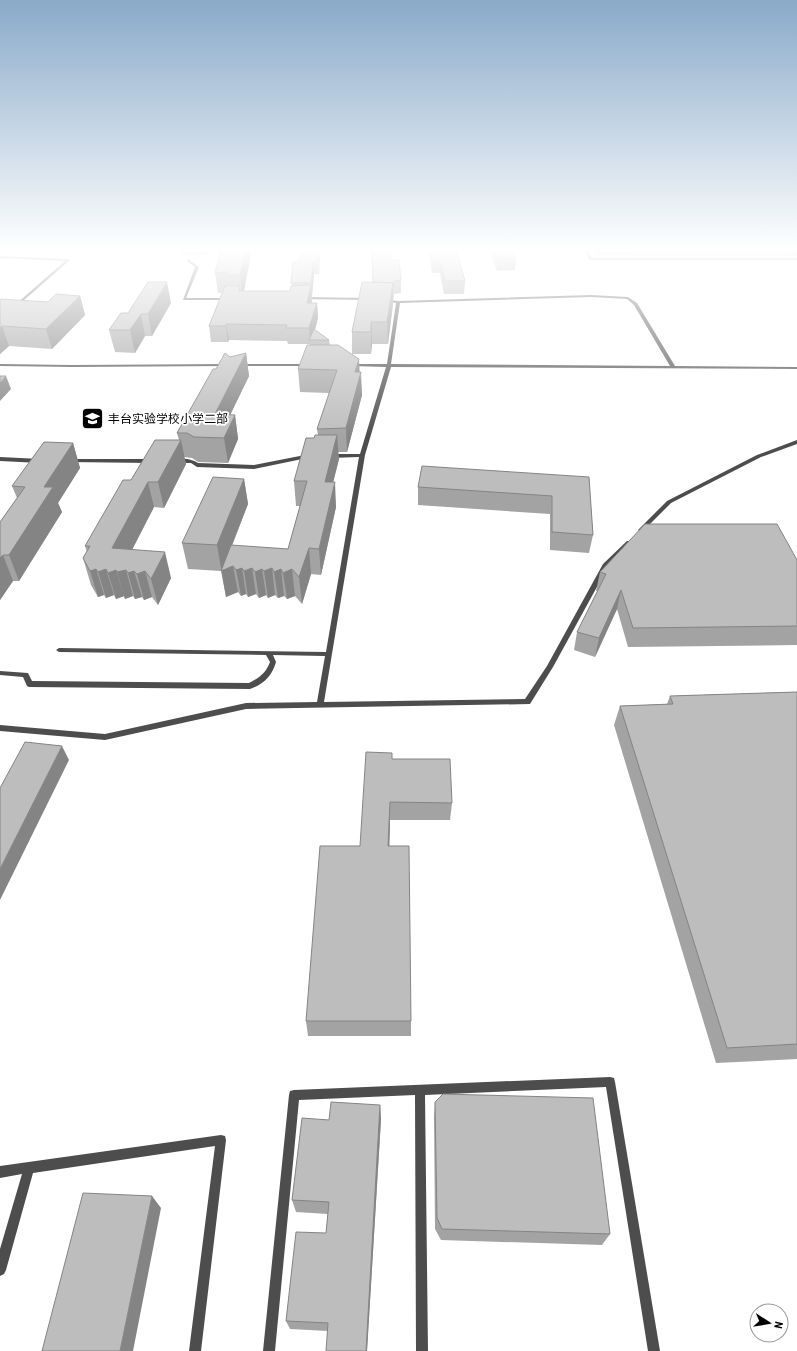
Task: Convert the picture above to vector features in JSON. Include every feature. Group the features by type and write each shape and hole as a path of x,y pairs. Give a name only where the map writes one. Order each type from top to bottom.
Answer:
{"street":[{"path":"320,705 362,455 389,365 397,312"},
{"path":"641,312 673,367"},
{"path":"0,364 72,366 161,364 318,365"},
{"path":"0,370 13,365"},
{"path":"342,365 797,368"},
{"path":"0,728 105,737 246,706 527,702 550,666 606,564 669,502 759,456 797,442"},
{"path":"325,456 362,455"},
{"path":"170,461 192,461 197,465 254,466 303,457 318,456"},
{"path":"0,459 48,461"},
{"path":"63,461 155,461"},
{"path":"59,650 328,654"},
{"path":"0,673 26,674 29,684 250,686 263,680 271,672 273,662 268,653"},
{"path":"269,1351 294,1095 610,1082 654,1351"},
{"path":"420,1089 422,1351"},
{"path":"0,1172 222,1140 195,1351"},
{"path":"0,1270 29,1168"}],"building":[{"path":"0,312 63,312 46,329 2,326 0,328"},
{"path":"149,312 148,314 141,314 130,330 109,330 121,313"},
{"path":"215,312 314,312 309,328 286,328 287,325 226,324 226,326 209,326"},
{"path":"356,312 389,312 387,322 371,322 371,332 352,332"},
{"path":"314,329 329,340 309,340"},
{"path":"307,345 338,345 359,359 355,372 361,372 346,428 317,429 337,370 298,369"},
{"path":"225,353 230,357 246,353 215,414 235,415 224,438 194,437 187,433 177,433 213,369 216,369"},
{"path":"0,376 6,376 0,383"},
{"path":"315,435 337,435 325,482 335,482 319,549 309,548 299,577 292,569 283,573 281,569 274,572 272,568 264,571 262,569 255,572 252,568 244,571 242,568 236,570 233,566 221,571 231,545 288,549 307,481 294,481 306,438 314,438"},
{"path":"155,440 181,440 158,482 148,482 112,548 165,552 151,579 145,571 137,574 134,571 128,573 126,570 117,572 116,570 108,573 106,569 98,572 96,569 90,571 83,558 90,546 85,546 123,480 131,480"},
{"path":"44,442 73,443 44,487 53,487 9,555 3,555 0,558 0,522 25,487 12,486"},
{"path":"422,466 589,477 593,535 552,532 552,496 418,487"},
{"path":"213,477 244,479 217,545 182,543"},
{"path":"645,524 777,524 797,560 797,626 633,628 621,590 599,638 577,632 606,574 600,572"},
{"path":"797,692 797,1044 727,1048 620,706 673,704 670,696"},
{"path":"25,742 62,746 0,869 0,788"},
{"path":"366,752 392,753 392,759 450,759 452,803 390,802 388,846 409,846 411,1021 306,1021 320,846 360,846"},
{"path":"443,1094 593,1098 610,1234 442,1229 437,1218 435,1102"},
{"path":"331,1102 380,1105 366,1351 326,1351 328,1323 286,1321 296,1232 326,1233 329,1202 292,1200 302,1118 329,1120"},
{"path":"83,1193 152,1196 120,1351 42,1351"}],"place":[{"name":"丰台实验学校小学二部","path":"93,419"}]}
